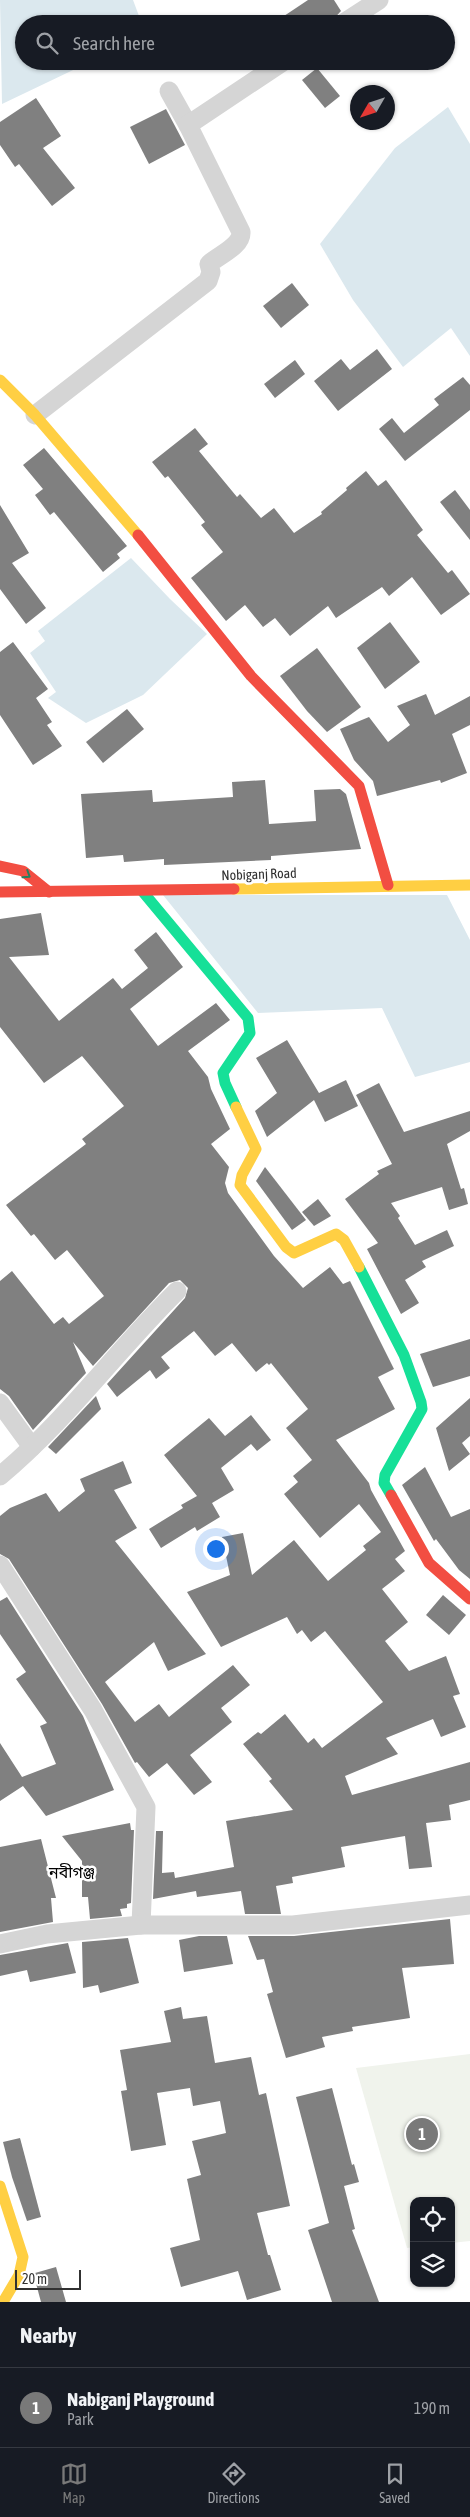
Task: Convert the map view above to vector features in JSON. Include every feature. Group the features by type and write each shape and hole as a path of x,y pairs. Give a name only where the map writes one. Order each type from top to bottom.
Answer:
{"street":[{"path":"356,15 379,0"},
{"path":"188,125 270,70"},
{"path":"35,415 208,281 212,272 209,264 238,242 241,236 241,232 188,125 169,91"},
{"path":"0,380 35,415 96,484 251,676 359,786 388,885"},
{"path":"0,866 23,871 50,892"},
{"name":"Nobiganj Road","path":"0,892 143,892 388,885 470,885"},
{"path":"143,892 248,1018 250,1033 223,1073 225,1082 256,1149 254,1157 240,1177 240,1185 286,1247 294,1252 330,1235 336,1234 344,1240 384,1310 416,1383 421,1397 422,1409 385,1475 384,1483 429,1562 470,1598"},
{"path":"0,1476 32,1447 90,1387 138,1329 177,1291"},
{"path":"0,1403 32,1447"},
{"path":"0,1565 93,1710 146,1807 140,1925"},
{"path":"0,1944 47,1934 140,1925 293,1925 470,1905"},
{"path":"1,2196 23,2257 23,2268 3,2302"}],"shaded area":[{"path":"0,0 133,0 139,15 15,15 15,70 73,70 2,104"},
{"path":"448,107 470,144 470,356 451,328 403,367 353,300 320,244 395,148"},
{"path":"131,558 207,634 143,695 86,723 48,698 56,692 30,653 45,641 38,631"},
{"path":"163,895 447,895 470,940 470,1062 415,1077 382,1008 258,1013"},
{"path":"470,2054 470,2241 455,2243 455,2197 410,2197 410,2248 407,2248 356,2068"}],"building":[{"path":"308,0 334,0 341,11 337,15 286,15"},
{"path":"314,70 319,70 340,96 325,108 302,80"},
{"path":"36,98 61,136 43,148 75,188 52,206 19,164 15,167 0,145 0,122"},
{"path":"166,109 185,145 149,164 130,127"},
{"path":"292,283 309,305 281,328 263,306"},
{"path":"377,349 392,369 338,411 314,381 341,359 350,370"},
{"path":"295,360 305,374 275,398 264,384"},
{"path":"463,377 470,385 470,410 405,461 379,429 392,418 404,433 439,405 434,399"},
{"path":"195,428 208,444 199,451 237,497 240,494 261,518 274,508 294,533 322,514 321,512 366,471 378,486 386,480 423,530 417,535 448,573 452,570 470,594 441,615 412,577 389,596 382,587 336,618 328,606 290,636 275,618 263,627 245,605 226,621 191,578 223,552 201,525 205,522 168,476 165,478 152,462"},
{"path":"44,448 127,546 117,554 120,558 103,572 54,512 50,515 35,495 43,489 23,465"},
{"path":"455,490 470,510 470,540 440,502"},
{"path":"0,505 29,553 12,563 46,608 26,624 0,589"},
{"path":"390,622 420,662 385,689 357,648"},
{"path":"13,642 48,689 36,698 52,722 47,725 62,746 33,765 0,715 0,652"},
{"path":"317,648 361,707 327,732 307,711 280,676"},
{"path":"426,694 435,715 470,696 470,725 452,734 467,773 441,783 440,780 377,796 373,781 354,760 340,729 369,717 388,742 410,725 397,706"},
{"path":"127,709 144,729 103,763 86,742"},
{"path":"265,780 269,824 316,821 314,790 340,789 346,794 361,849 271,856 271,860 164,865 164,859 124,862 123,855 86,858 81,794 152,790 153,802 233,797 232,782"},
{"path":"41,913 49,955 9,957 59,1021 113,978 122,989 148,968 134,950 156,932 183,967 130,1009 158,1046 216,1003 230,1020 188,1051 208,1077 211,1089 230,1129 211,1144 229,1167 225,1183 228,1193 274,1256 303,1288 330,1267 343,1284 350,1281 394,1369 378,1377 395,1409 336,1440 369,1483 371,1490 405,1551 395,1559 405,1571 382,1589 408,1622 385,1641 409,1671 446,1656 460,1694 453,1696 466,1727 441,1737 433,1719 386,1738 398,1754 345,1776 352,1795 470,1762 470,1800 449,1805 451,1820 426,1823 432,1867 409,1869 405,1836 341,1847 345,1867 292,1877 293,1883 276,1886 281,1914 245,1914 241,1891 197,1897 196,1891 153,1899 156,1831 163,1831 162,1873 174,1872 175,1878 234,1867 226,1821 293,1810 269,1781 272,1779 243,1744 258,1732 261,1734 285,1714 308,1743 314,1738 322,1748 383,1702 325,1631 311,1642 302,1630 297,1634 287,1617 221,1647 187,1592 230,1575 222,1537 243,1533 252,1575 294,1540 328,1581 366,1550 363,1546 381,1532 359,1504 320,1538 284,1494 298,1482 293,1476 312,1460 286,1428 308,1409 271,1363 269,1365 267,1363 256,1372 232,1343 215,1356 194,1331 161,1357 170,1368 156,1379 150,1370 117,1397 107,1384 185,1298 188,1288 180,1280 169,1283 93,1366 73,1342 86,1373 33,1430 9,1396 0,1389 0,1281 12,1271 54,1324 63,1317 69,1324 104,1296 67,1250 55,1260 34,1234 31,1236 6,1205 86,1144 82,1139 124,1106 82,1056 44,1083 0,1027 0,919"},
{"path":"287,1040 319,1093 346,1080 358,1106 325,1122 314,1100 267,1137 255,1111 277,1093 256,1058"},
{"path":"379,1083 404,1132 470,1111 470,1131 447,1144 461,1189 464,1188 468,1204 449,1210 442,1187 391,1203 415,1245 447,1230 454,1246 422,1261 426,1267 405,1280 419,1303 401,1314 367,1249 378,1243 345,1199 379,1174 377,1171 392,1164 356,1095"},
{"path":"265,1167 306,1220 292,1230 256,1181"},
{"path":"318,1199 331,1216 314,1226 302,1212"},
{"path":"470,1339 470,1376 433,1387 420,1354"},
{"path":"96,1396 101,1409 56,1454 48,1447"},
{"path":"470,1398 470,1436 462,1443 470,1454 449,1471 436,1428"},
{"path":"251,1415 271,1440 257,1451 251,1444 221,1468 234,1490 212,1503 220,1517 197,1531 195,1527 161,1548 149,1529 183,1508 181,1505 197,1496 164,1455 209,1418 225,1436"},
{"path":"123,1461 132,1483 114,1490 137,1528 115,1541 206,1654 168,1671 154,1642 105,1682 135,1722 159,1704 169,1717 233,1665 250,1685 221,1708 232,1722 190,1755 212,1782 194,1795 167,1763 149,1777 137,1762 135,1763 102,1704 9,1559 0,1554 0,1516 10,1508 46,1493 59,1512 85,1491 80,1479"},
{"path":"425,1467 451,1517 470,1509 470,1579 459,1570 436,1539 434,1541 402,1485"},
{"path":"443,1595 466,1615 449,1635 426,1615"},
{"path":"7,1597 83,1716 114,1790 46,1816 23,1786 0,1801 0,1743 22,1777 56,1764 40,1726 47,1723 16,1679 26,1672 0,1634 0,1601"},
{"path":"130,1823 131,1830 134,1830 131,1903 127,1904 127,1908 120,1909 122,1916 90,1919 88,1897 82,1897 82,1861 62,1836"},
{"path":"41,1839 56,1898 51,1898 53,1922 0,1932 0,1847"},
{"path":"450,1919 454,1964 402,1968 410,2018 352,2027 353,2031 322,2037 325,2047 286,2058 267,1994 273,1992 264,1959 257,1960 248,1936 294,1936"},
{"path":"199,1936 227,1936 233,1964 184,1972 179,1940"},
{"path":"128,1938 139,1983 100,1993 98,1985 83,1988 82,1942"},
{"path":"68,1943 76,1973 30,1982 27,1970 0,1976 0,1955"},
{"path":"181,2007 183,2019 207,2016 215,2063 251,2057 259,2095 266,2093 290,2206 257,2213 268,2255 270,2255 281,2290 247,2300 238,2271 181,2287 170,2248 200,2240 187,2179 201,2175 192,2141 226,2133 220,2101 193,2106 190,2088 157,2093 166,2145 131,2151 121,2091 127,2090 120,2050 171,2042 164,2011"},
{"path":"332,2088 352,2165 354,2164 359,2182 344,2186 355,2229 352,2230 379,2302 332,2302 308,2230 329,2223 296,2097"},
{"path":"20,2138 41,2217 27,2221 12,2177 3,2142"},
{"path":"56,2267 66,2302 41,2302 34,2276 35,2273"}],"traffic: fast":[{"path":"143,892 248,1018 250,1033 223,1073 225,1083 236,1107"},
{"path":"359,1267 404,1355 422,1409 385,1475 384,1483 391,1495"}],"traffic: slow":[{"path":"0,380 35,415 138,535"},
{"path":"234,889 470,885"},
{"path":"236,1107 256,1149 242,1175 240,1185 286,1247 294,1253 336,1234 344,1240 359,1267"},
{"path":"0,2186 23,2257 19,2275 3,2302"}],"traffic: jam":[{"path":"138,535 251,676 359,786 388,885"},
{"path":"0,866 23,871 49,892"},
{"path":"0,892 234,889"},
{"path":"391,1495 429,1563 470,1599"}],"place":[{"name":"Nabiganj Playground","path":"422,2134"}],"district":[{"name":"নবীগঞ্জ","path":"72,1872"}]}
